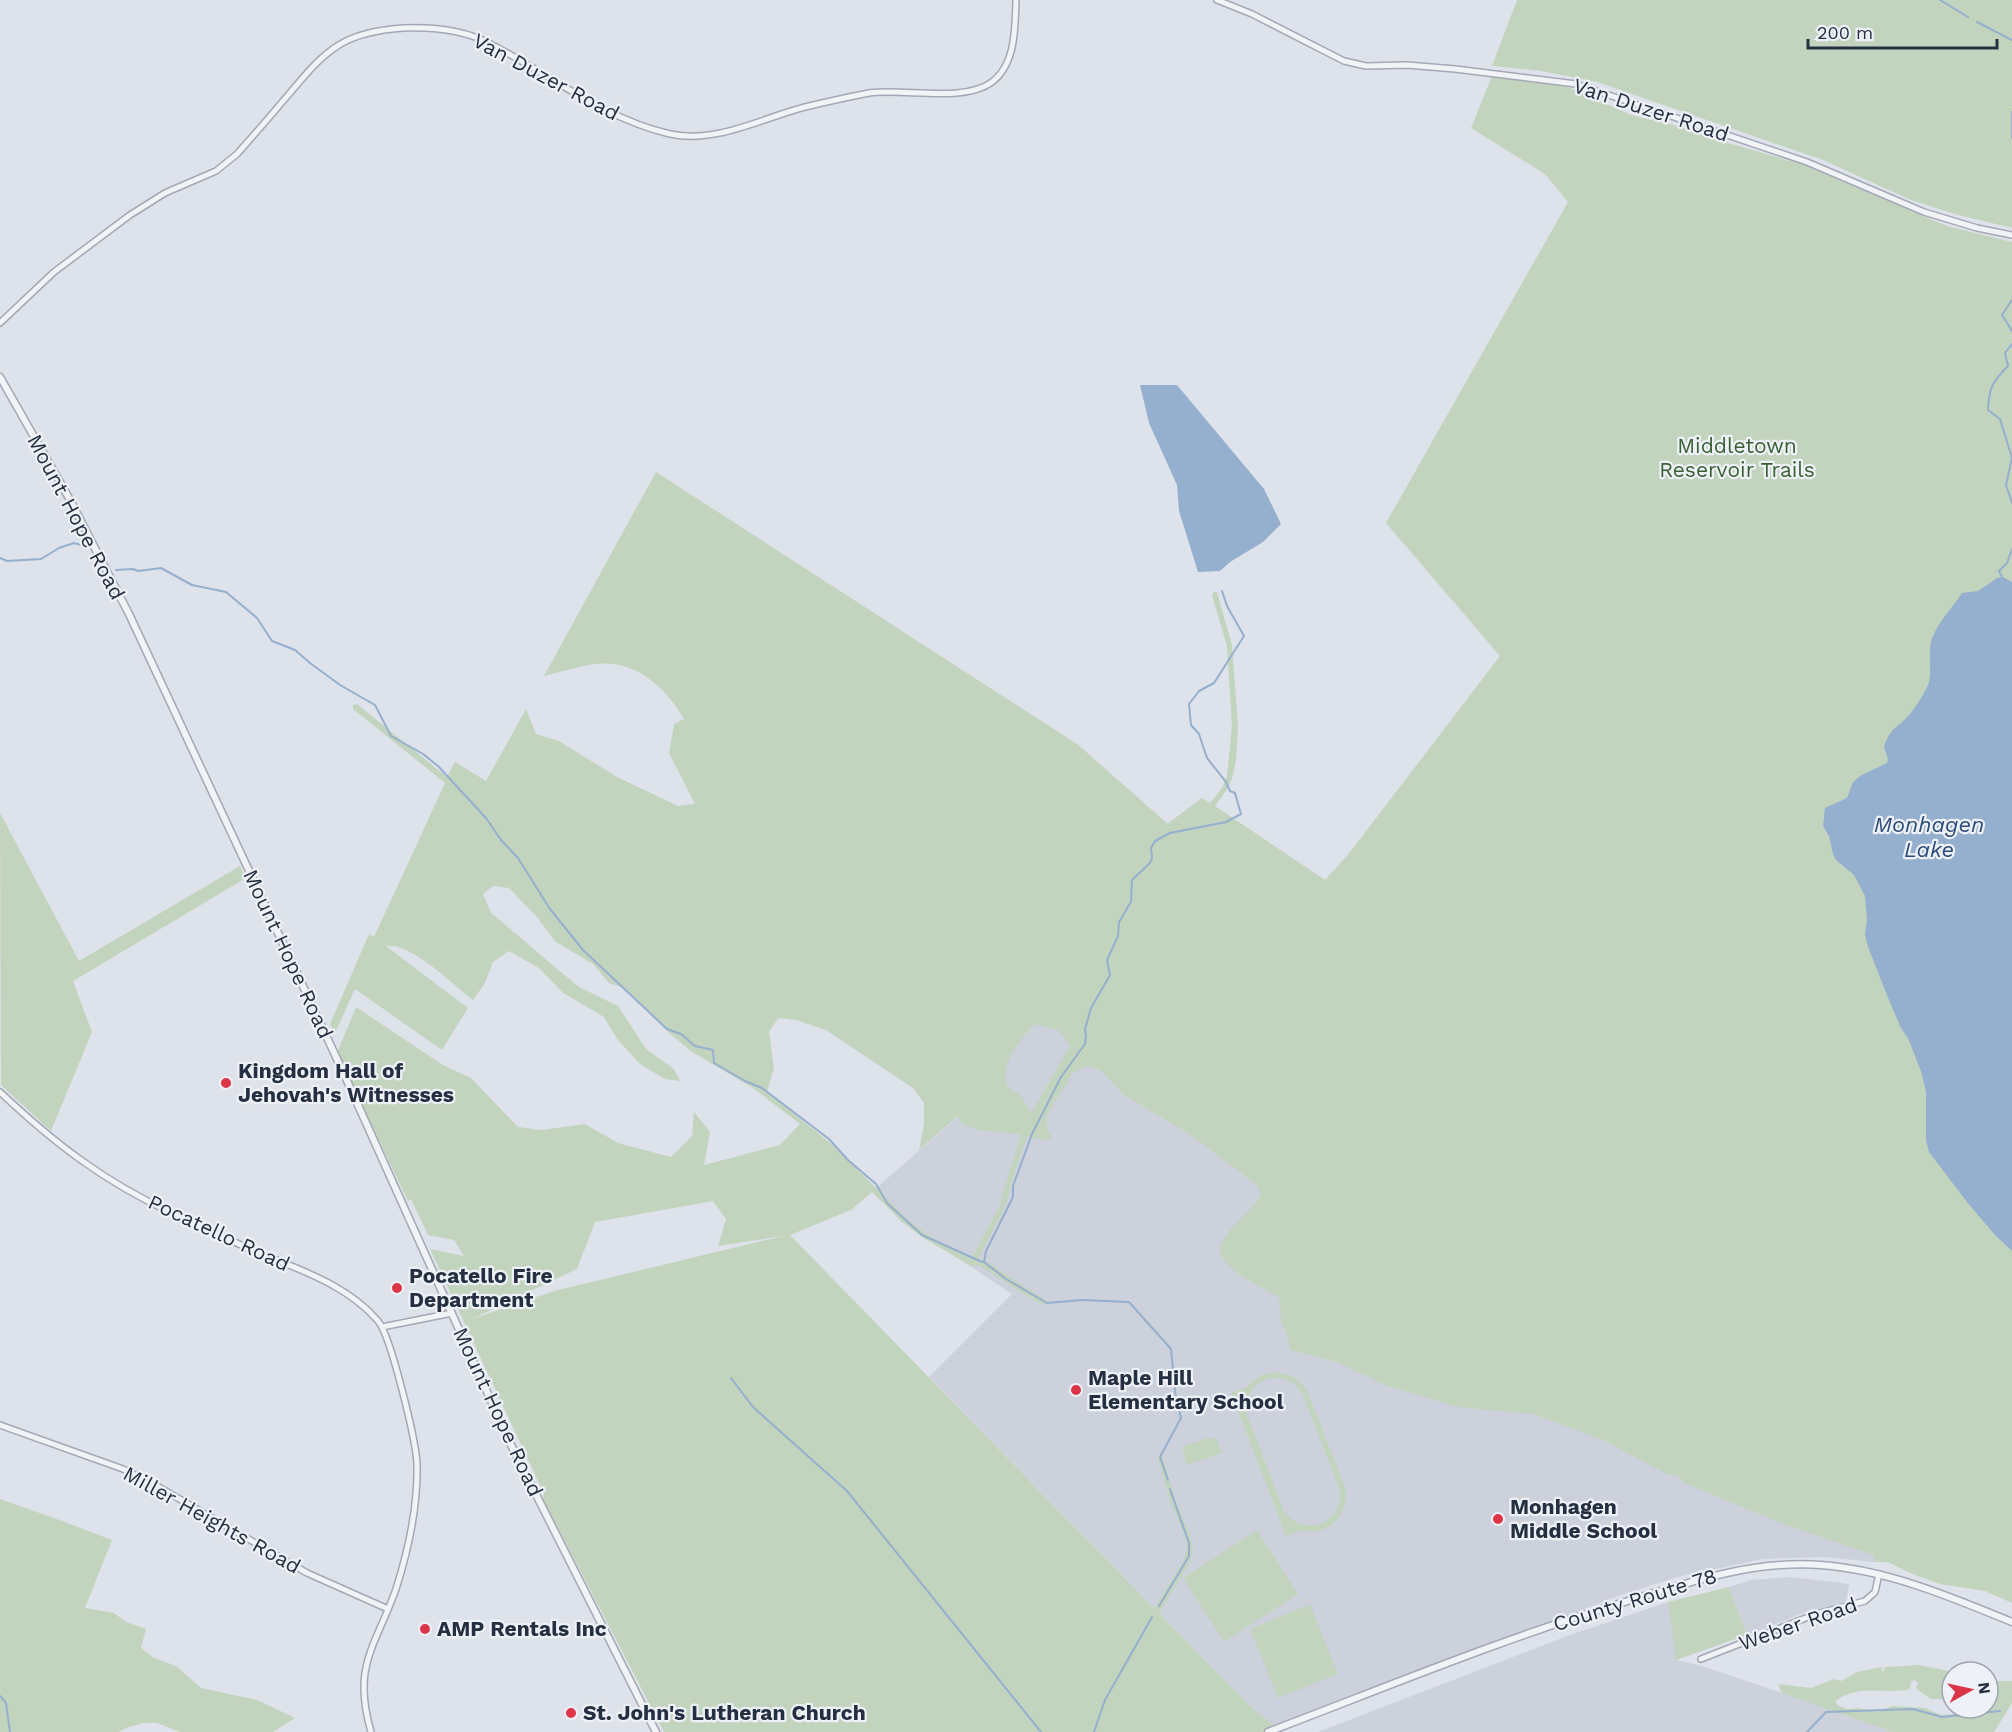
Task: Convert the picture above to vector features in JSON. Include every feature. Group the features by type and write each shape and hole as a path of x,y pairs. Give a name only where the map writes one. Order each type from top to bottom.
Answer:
{"street":[{"name":"Van Duzer Road","path":"0,323 54,273 130,215 165,193 223,167 316,64 338,46 356,38 384,30 408,28 464,34 496,47 588,100 630,121 669,134 698,136 721,133 805,107 866,94 891,91 961,93 982,88 997,78 1007,61 1014,32 1016,0"},
{"name":"Van Duzer Road","path":"1217,0 1252,14 1344,61 1366,66 1407,65 1455,69 1576,84 1807,162 1924,212 1977,228 2012,235"},
{"name":"Mount Hope Road","path":"0,377 69,500 129,614 344,1074 511,1445 656,1732"},
{"name":"Pocatello Road","path":"0,1092 57,1144 94,1170 168,1212 328,1283 362,1305 382,1327"},
{"path":"371,1732 364,1701 365,1667 397,1586 414,1520 417,1470 413,1435 382,1327 452,1313"},
{"name":"Miller Heights Road","path":"0,1425 123,1469 157,1486 307,1574 388,1609"},
{"name":"County Route 78","path":"1268,1732 1507,1640 1744,1568 1783,1564 1852,1568 1879,1574 1960,1601 2012,1622"},
{"name":"Weber Road","path":"1701,1659 1816,1614 1865,1601 1875,1592 1879,1574"}],"shaded area":[{"path":"1077,744 1167,824 1202,798 1325,880 1347,856 1873,1555 1874,1562 1825,1557 1763,1559 1678,1577 1618,1596 1277,1728 1250,1706 929,1377 1012,1294 913,1228 874,1190 968,1108"},
{"path":"1791,1577 1849,1584 1846,1602 1806,1612 1747,1635 1729,1587 1751,1580"},
{"path":"1668,1602 1677,1660 1708,1668 1893,1732 1318,1732 1570,1635"}],"green space":[{"path":"1517,0 2012,0 2012,228 1958,215 1911,200 1823,160 1597,82 1541,71 1492,66"},
{"name":"Middletown Reservoir Trails","path":"1492,76 1568,87 1631,115 1671,124 1804,165 1947,226 2012,242 2012,1603 1985,1591 1940,1584 1887,1562 1874,1562 1873,1555 1781,1523 1684,1483 1678,1476 1667,1474 1603,1440 1533,1414 1458,1407 1385,1385 1337,1362 1290,1350 1286,1331 1281,1321 1279,1297 1242,1276 1225,1262 1221,1255 1220,1247 1224,1238 1261,1195 1258,1186 1188,1133 1124,1095 1100,1070 1087,1066 1073,1073 1046,1116 1047,1128 1052,1137 1049,1141 1027,1136 1004,1210 979,1257 1053,1305 1039,1303 978,1265 971,1266 925,1239 902,1222 872,1192 851,1210 790,1235 1154,1608 1184,1560 1187,1547 1158,1459 1161,1452 1193,1547 1190,1562 1159,1613 1250,1706 1277,1728 1266,1732 664,1732 543,1499 544,1494 430,1249 464,1256 454,1240 428,1235 411,1199 408,1201 337,1053 356,1007 443,1065 471,1078 518,1127 542,1130 585,1124 618,1143 671,1157 692,1136 694,1112 710,1132 704,1165 780,1145 800,1124 753,1088 692,1052 667,1031 625,988 609,983 593,964 556,942 536,916 509,888 493,886 483,894 491,913 579,987 618,1006 646,1049 674,1069 680,1081 665,1079 640,1064 618,1040 604,1017 563,993 539,968 509,951 493,962 485,983 473,1000 419,957 396,947 386,946 468,1008 442,1050 355,989 335,1033 330,1024 369,934 374,937 445,783 353,709 353,705 357,704 447,777 455,762 486,781 526,709 536,734 559,741 617,777 678,806 695,804 669,753 674,724 684,719 655,683 625,666 606,663 544,676 656,472 1077,744 1168,824 1202,798 1210,803 1222,788 1227,776 1232,726 1227,646 1212,595 1217,592 1232,645 1238,726 1236,760 1232,779 1215,806 1325,880 1347,856 1500,656 1386,523 1568,202 1545,174 1471,128","holes":["778,1018 796,1020 826,1030 913,1088 924,1103 924,1124 919,1150 958,1116 962,1124 979,1130 1021,1134 999,1207 971,1259 928,1235 906,1218 834,1146 767,1092 774,1068 769,1032","1036,1024 1059,1031 1070,1046 1031,1113 1020,1094 1008,1087 1005,1075 1014,1050 1025,1034","713,1201 726,1219 718,1246 783,1236 554,1291 472,1319 577,1269 595,1222"]},
{"path":"0,813 79,961 240,866 246,878 73,981 92,1032 51,1131 1,1085"},
{"path":"1274,1372 1293,1376 1306,1388 1345,1487 1344,1508 1332,1525 1316,1531 1297,1531 1286,1536 1231,1393 1245,1388 1261,1375","holes":["1275,1378 1292,1383 1302,1393 1338,1485 1340,1497 1332,1517 1314,1525 1303,1525 1293,1520 1284,1511 1247,1415 1248,1397 1254,1387 1264,1380"]},
{"path":"1207,1438 1217,1439 1222,1453 1190,1464 1186,1463 1182,1447"},
{"path":"0,1499 112,1540 85,1608 114,1613 126,1622 146,1629 141,1648 154,1658 176,1666 201,1688 257,1700 295,1718 273,1732 180,1732 157,1723 143,1723 119,1732 0,1732"},
{"path":"1257,1530 1298,1594 1224,1642 1183,1578"},
{"path":"1729,1587 1747,1635 1676,1660 1668,1602"},
{"path":"1310,1604 1338,1674 1278,1698 1250,1629"},
{"path":"1919,1665 1940,1669 1940,1699 1931,1699 1916,1689 1918,1683 1914,1680 1911,1682 1910,1689 1853,1692 1836,1701 1837,1705 1847,1709 1859,1708 1877,1712 1892,1706 1925,1708 1940,1715 1940,1720 2000,1720 2000,1681 2012,1681 2012,1703 1994,1732 1893,1732 1782,1693 1778,1684 1811,1688 1834,1679 1841,1681 1857,1672 1882,1667 1882,1673 1885,1667"}],"water":[{"path":"1140,385 1177,385 1264,489 1281,524 1263,542 1230,562 1220,571 1198,572 1179,511 1177,485 1149,423"},
{"name":"Monhagen Lake","path":"2003,577 2012,582 2012,1251 1967,1202 1929,1152 1926,1140 1926,1092 1922,1074 1868,947 1865,934 1867,920 1865,896 1854,875 1836,860 1829,836 1823,826 1825,808 1847,798 1853,782 1860,776 1887,763 1884,747 1889,735 1912,712 1927,687 1930,675 1931,642 1942,619 1962,593 1978,591 1997,578"}],"waterway":[{"path":"1940,0 1968,17"},
{"path":"1977,22 2012,40"},
{"path":"2012,112 2012,138"},
{"path":"2012,300 2002,315 2012,331"},
{"path":"2012,344 2005,353 2008,366 1995,381 1989,396 1988,410 2000,419 2012,458 2006,485 2012,503"},
{"path":"0,558 7,561 41,559 59,548 74,543 88,547"},
{"path":"2002,577 1999,571 2007,563 2012,549"},
{"path":"116,570 138,571 161,568 192,585 226,592 257,618 272,641 295,650 340,685 375,705 391,736 423,754 438,766 486,818 501,840 518,858 550,909 583,950 667,1029 681,1034 695,1046 713,1050 714,1063 762,1088 829,1139 848,1160 876,1184 887,1203 922,1235 982,1262"},
{"path":"1168,1480 1160,1457 1181,1418 1176,1399 1171,1349 1129,1302 1082,1300 1047,1303 1006,1279 984,1262 986,1251 1013,1197 1013,1186 1032,1134 1061,1077 1085,1044 1085,1029 1091,1008 1110,975 1107,960 1118,936 1119,922 1131,902 1132,880 1150,863 1151,848 1155,841 1170,833 1226,822 1241,814 1235,793 1230,791 1226,782 1207,758 1199,734 1191,725 1189,704 1199,691 1214,683 1244,636 1227,606 1222,591"},
{"path":"731,1378 753,1407 847,1491 1041,1732"},
{"path":"1159,1606 1189,1556 1189,1543 1170,1489"},
{"path":"1094,1732 1105,1700 1152,1617"},
{"path":"0,1696 6,1703 10,1732"},
{"path":"1807,1732 1826,1712 1913,1709 1940,1716"}],"place":[{"name":"Kingdom Hall of Jehovah's Witnesses","path":"226,1083"},
{"name":"Pocatello Fire Department","path":"397,1288"},
{"name":"Maple Hill Elementary School","path":"1076,1390"},
{"name":"Monhagen Middle School","path":"1498,1519"},
{"name":"AMP Rentals Inc","path":"425,1629"},
{"name":"St. John's Lutheran Church","path":"571,1713"}]}
